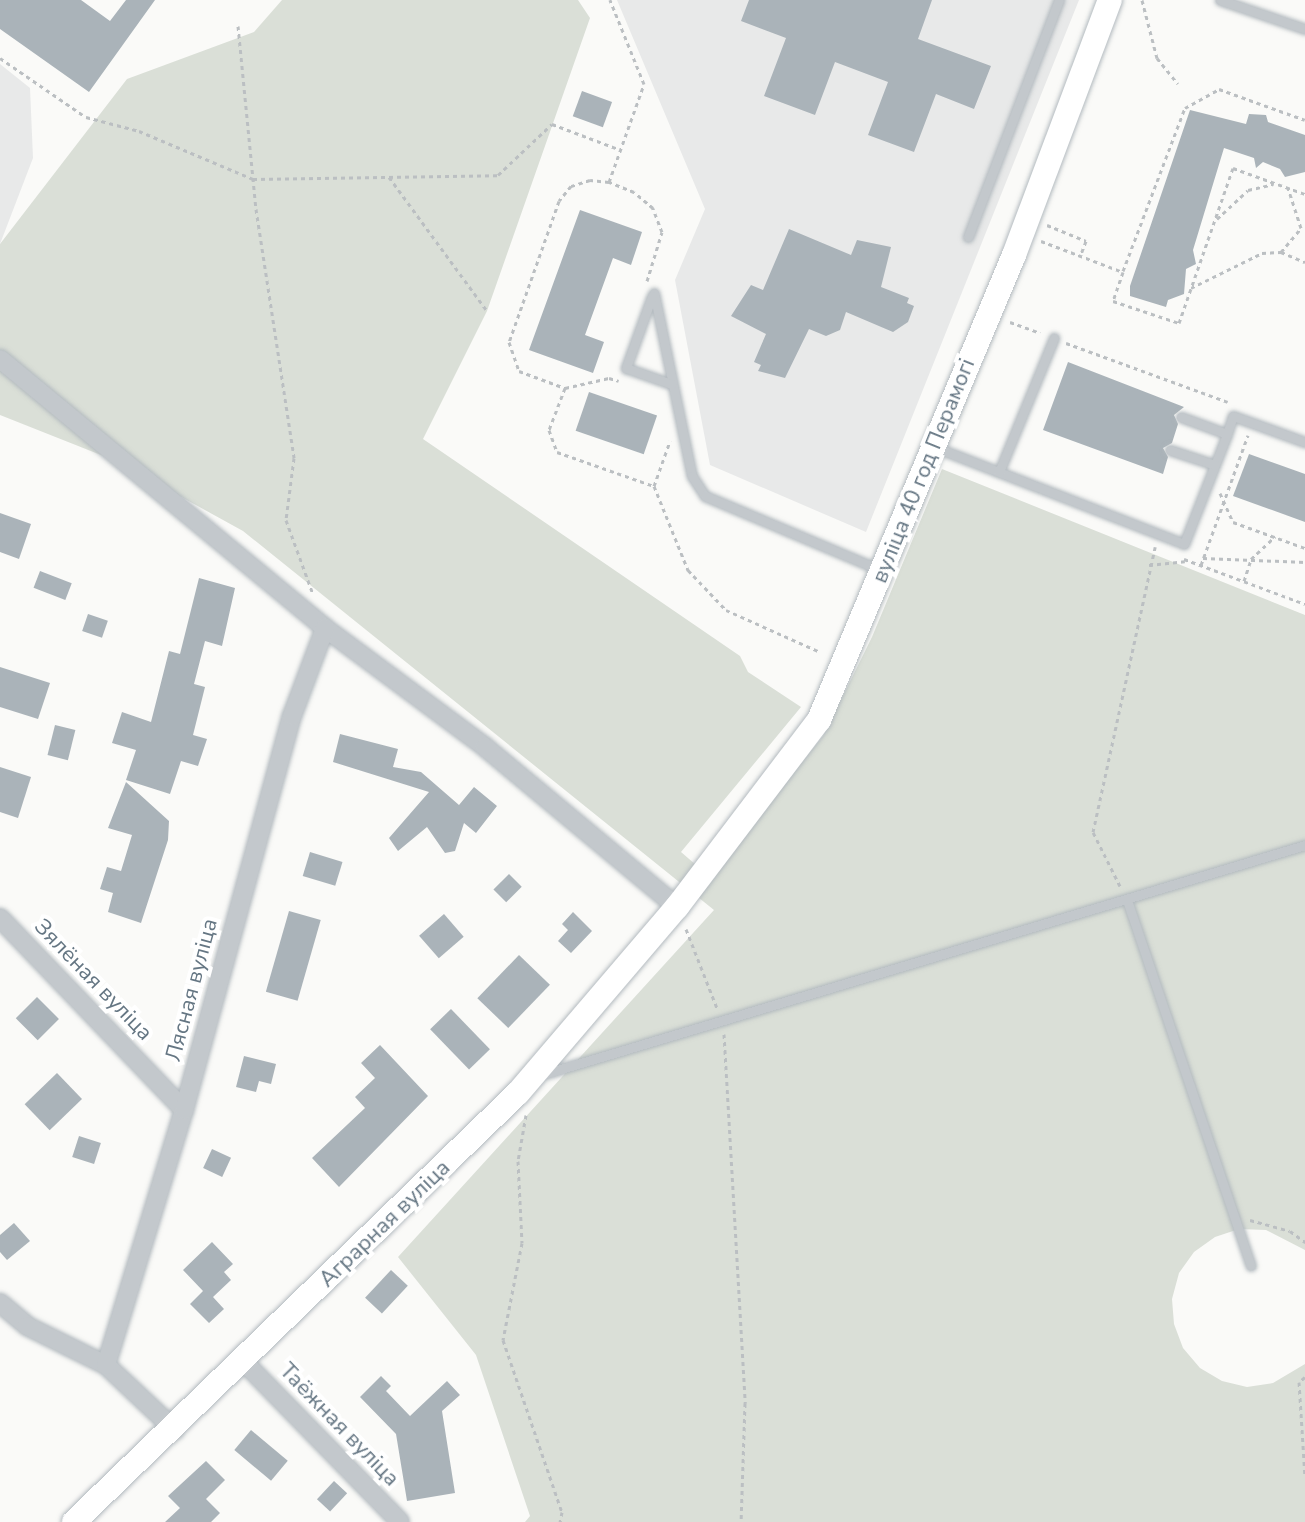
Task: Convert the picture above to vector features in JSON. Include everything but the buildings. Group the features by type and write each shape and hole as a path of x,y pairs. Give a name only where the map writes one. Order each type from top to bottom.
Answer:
{"street":[{"name":"вуліца 40 год Перамогі","path":"677,907 819,720 933,446 1032,228 1110,0"},
{"path":"0,359 325,628 485,747 677,907"},
{"name":"Лясная вуліца","path":"106,1365 184,1110 292,716 325,628"},
{"name":"Аграрная вуліца","path":"74,1522 175,1430 533,1076 677,907"},
{"name":"Зялёная вуліца","path":"0,918 184,1110"},
{"path":"0,1303 27,1326 106,1365 175,1430"},
{"name":"Таёжная вуліца","path":"244,1362 400,1522"}],"lane":[{"path":"968,237 1059,0"},
{"path":"1220,0 1305,29"},
{"path":"671,384 626,368 654,293 692,476 705,496 883,572"},
{"path":"999,472 1054,338"},
{"path":"933,446 1184,544 1233,416 1305,442"},
{"path":"1181,417 1227,434"},
{"path":"1170,450 1215,465"},
{"path":"533,1076 570,1070 1305,845"},
{"path":"1127,900 1251,1266"}],"path":[{"path":"609,182 644,84 610,0"},
{"path":"1142,0 1157,58 1178,84"},
{"path":"238,26 253,179 294,458 286,520 325,628"},
{"path":"0,58 86,117 139,131 253,179 498,175 552,124 621,150"},
{"path":"1305,120 1219,89 1185,108 1113,301 1179,323 1233,168 1305,194"},
{"path":"389,177 487,311"},
{"path":"623,383 609,378 565,388 519,371 509,342 559,201 571,186 590,180 609,182 634,192 653,208 662,232 647,284"},
{"path":"1215,222 1248,190 1275,183"},
{"path":"1281,252 1301,228 1288,188"},
{"path":"1032,228 1080,257 1123,272"},
{"path":"1032,228 1086,241 1080,257"},
{"path":"1191,288 1239,260 1281,252 1305,262"},
{"path":"1003,319 1256,413 1201,565"},
{"path":"609,378 614,364"},
{"path":"565,388 549,430 557,452 654,486"},
{"path":"674,430 654,486 688,570 726,610 818,651"},
{"path":"1224,502 1233,522 1305,548"},
{"path":"1127,900 1093,832 1149,565 1159,534"},
{"path":"1244,581 1251,559 1275,537"},
{"path":"1154,547 1166,552"},
{"path":"1177,556 1305,604"},
{"path":"1203,558 1305,562"},
{"path":"1149,565 1188,560"},
{"path":"677,907 723,1023 745,1403 741,1522"},
{"path":"533,1076 518,1161 522,1243 503,1340 562,1512 560,1522"},
{"path":"1235,1218 1264,1221 1305,1242"},
{"path":"1305,1377 1299,1382 1305,1477"}],"shaded area":[{"path":"282,0 578,0 590,18 487,311 423,439 740,656 748,672 801,707 681,852 710,877 823,736 872,637 942,469 1305,615 1305,1250 1266,1230 1239,1229 1215,1237 1194,1252 1179,1273 1172,1299 1174,1324 1183,1348 1200,1368 1222,1381 1247,1387 1273,1383 1305,1364 1305,1522 525,1522 530,1516 476,1355 398,1257 714,910 243,531 116,461 0,415 0,244 127,79 254,32"},
{"path":"617,0 1079,0 866,532 710,465 675,280 705,209"},
{"path":"0,64 30,88 33,158 0,244"}]}
